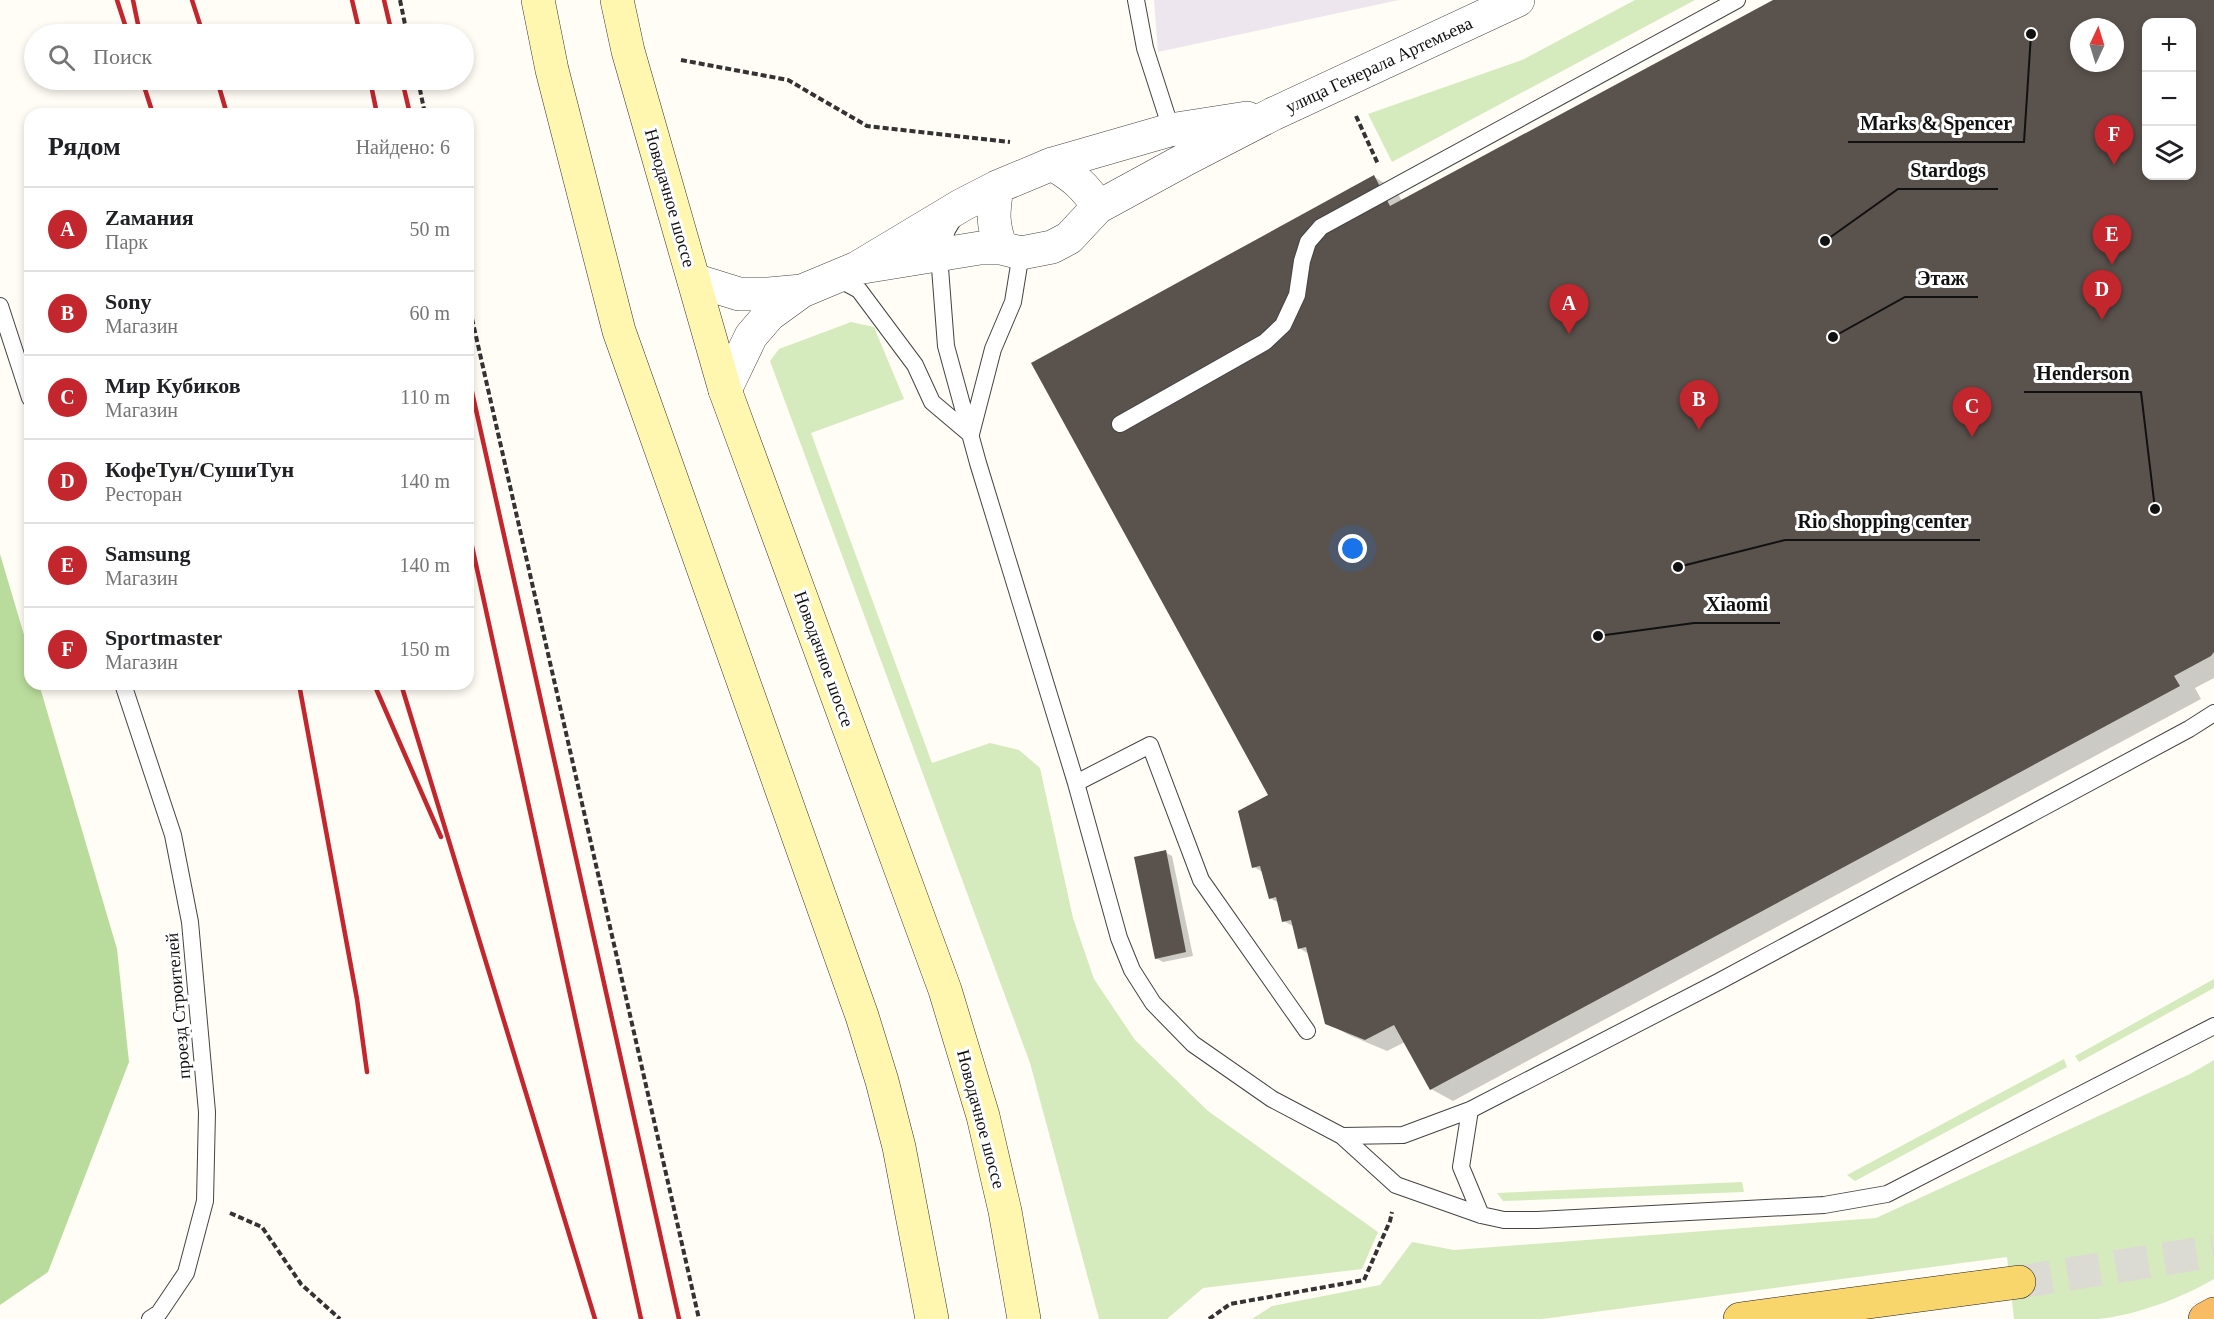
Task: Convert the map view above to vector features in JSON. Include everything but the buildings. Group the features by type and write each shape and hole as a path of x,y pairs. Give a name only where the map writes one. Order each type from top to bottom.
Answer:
{"highway":[{"path":"2205,1319 2214,1314"}],"main road":[{"path":"538,0 552,70 619,331 862,1016 882,1081 899,1148 932,1319"},
{"name":"Новодачное шоссе","path":"617,0 628,51 725,390 945,990 983,1116 1005,1211 1024,1319"},
{"path":"1740,1319 2019,1282"}],"street":[{"name":"улица Генерала Артемьева","path":"846,273 980,248 1011,250 1052,248 1069,238 1098,207 1186,159 1273,114 1518,0"},
{"name":"улица Генерала Артемьева","path":"802,291 846,273 962,205 1052,164 1170,130 1273,114"},
{"path":"1052,164 1087,188 1098,207"},
{"path":"998,187 994,209 994,228 1011,250"},
{"path":"694,280 739,294 802,291"},
{"path":"725,390 751,336 769,315 802,291"}],"lane":[{"path":"1136,0 1145,48 1170,130 1186,159"},
{"path":"1120,424 1265,342 1283,325 1297,295 1302,261 1308,242 1321,227 1737,0"},
{"path":"962,205 947,230 939,255 946,346 978,463 1076,783 1119,938 1132,970 1154,1003 1193,1044 1272,1099 1342,1136 1396,1185 1481,1215 1504,1220 1824,1205 1887,1194 2214,1026"},
{"path":"971,435 993,349 1013,302 1011,250"},
{"path":"846,273 915,365 932,402 971,435"},
{"path":"0,306 24,380"},
{"name":"проезд Строителей","path":"125,690 173,836 190,922 207,1112 205,1201 186,1273 159,1313 150,1319"},
{"path":"1342,1136 1402,1135 1470,1110 1859,907 2189,729 2214,713"},
{"path":"1076,783 1150,745 1201,880 1307,1031"},
{"path":"1470,1110 1461,1167 1481,1215"}],"path":[{"path":"400,0 405,24"},
{"path":"681,60 788,80 867,126 1017,142"},
{"path":"420,90 424,108"},
{"path":"1356,115 1390,189"},
{"path":"474,327 699,1319"},
{"path":"205,1201 262,1227 301,1284 340,1319"},
{"path":"1209,1319 1230,1304 1364,1280 1390,1221"}],"shaded area":[{"path":"1154,0 1399,0 1158,52"}],"green space":[{"path":"1635,0 1695,0 1392,162 1368,114 1522,60"},
{"path":"851,322 874,327 904,399 811,433 932,763 990,743 1019,750 1040,768 1073,918 1094,979 1135,1040 1208,1111 1378,1232 1362,1269 1203,1288 1167,1319 1099,1319 1030,1063 770,361 779,349"},
{"path":"0,554 24,635 24,690 41,690 117,949 129,1062 48,1272 0,1305"},
{"path":"2214,979 2214,988 2079,1062 2075,1056"},
{"path":"2064,1059 2067,1067 1855,1181 1847,1175"},
{"path":"2214,1060 2214,1279 2187,1293 2142,1310 2097,1319 2014,1319 2007,1257 1542,1319 1252,1319 1272,1306 1380,1285 1412,1242 1454,1250 1876,1218 2190,1074"},
{"path":"1742,1182 1744,1192 1503,1201 1497,1193"}],"tunnel":[{"path":"2019,1282 2214,1251"}],"railway":[{"path":"117,0 125,24"},
{"path":"133,0 138,24"},
{"path":"192,0 200,24"},
{"path":"352,0 358,24"},
{"path":"384,0 390,24"},
{"path":"145,90 151,108"},
{"path":"220,90 225,108"},
{"path":"372,90 376,108"},
{"path":"404,90 409,108"},
{"path":"474,401 679,1319"},
{"path":"474,555 641,1319"},
{"path":"300,690 357,999 367,1072"},
{"path":"377,690 441,837"},
{"path":"403,690 595,1319"}],"place":[{"name":"Marks & Spencer","path":"2031,34"},
{"name":"Sportmaster","path":"2114,165"},
{"name":"Stardogs","path":"1825,241"},
{"name":"Samsung","path":"2112,265"},
{"name":"КофеТун/СушиТун","path":"2102,320"},
{"name":"Zамания","path":"1569,334"},
{"name":"Этаж","path":"1833,337"},
{"name":"Sony","path":"1699,430"},
{"name":"Мир Кубиков","path":"1972,437"},
{"name":"Henderson","path":"2155,509"},
{"name":"Rio shopping center","path":"1678,567"},
{"name":"Xiaomi","path":"1598,636"}]}
